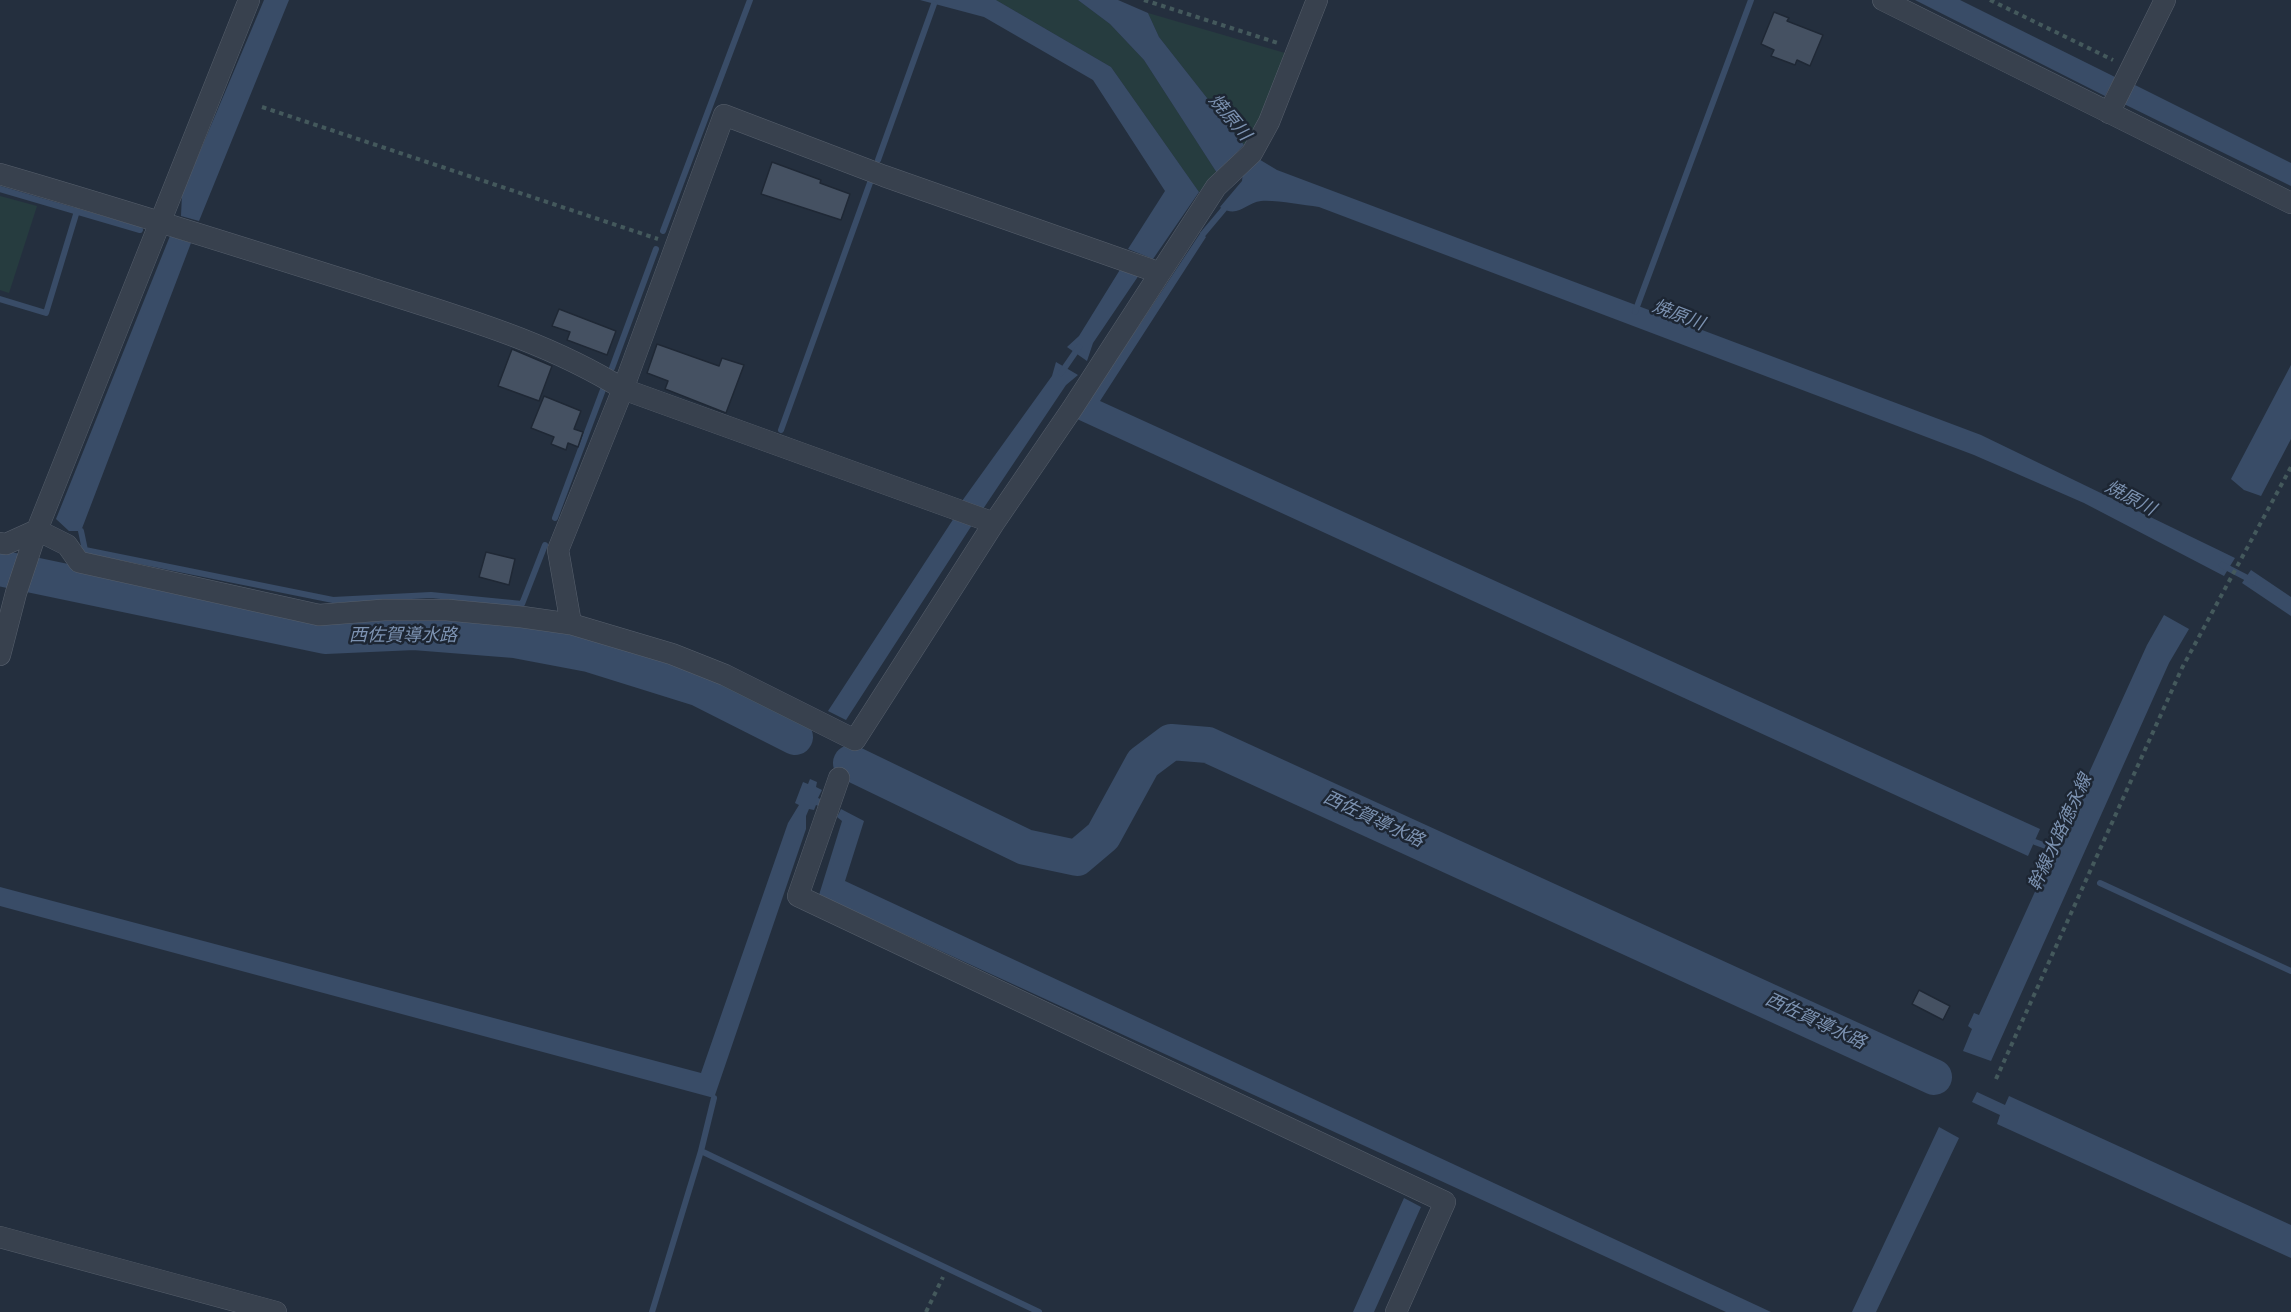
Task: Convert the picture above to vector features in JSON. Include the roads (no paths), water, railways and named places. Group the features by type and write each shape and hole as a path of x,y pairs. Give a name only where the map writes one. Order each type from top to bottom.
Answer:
{"street":[{"path":"0,655 16,593 37,530 176,226 249,0"},
{"path":"37,530 67,545 79,562 319,615 384,610 447,610 571,624 672,654 725,675 855,740 977,518 1072,409 1143,267 1216,187 1246,159 1269,122 1317,0"},
{"path":"1883,0 2291,203"},
{"path":"2109,112 2165,0"},
{"path":"571,624 558,550 622,389 724,115 884,176 1143,267"},
{"path":"0,174 176,226 520,337 598,374 622,389 977,518"},
{"path":"0,543 6,544 37,530"},
{"path":"839,778 798,896 1445,1202 1396,1312"},
{"path":"0,1238 276,1312"}],"water":[{"path":"264,0 289,0 199,221 181,216 182,194"},
{"path":"920,0 996,0 1111,67 1199,192 1153,259 1128,249 1165,191 1093,80 984,17"},
{"path":"1078,0 1118,0 1148,13 1159,37 1244,145 1217,173 1144,60 1110,24"},
{"path":"1915,0 1960,0 2115,77 2105,96"},
{"path":"2135,85 2291,163 2291,186 2124,104"},
{"path":"1257,158 1277,170 1981,435 2235,558 2224,576 2084,503 1974,455 1319,207 1261,201 1237,211 1220,207 1242,181 1243,172"},
{"path":"1201,232 1206,237 1100,401 2040,829 2028,856 1077,419"},
{"path":"170,236 191,243 81,531 69,531 56,519"},
{"path":"1121,268 1139,275 1093,343 1087,361 1067,347 1079,336"},
{"path":"1056,362 1078,375 1066,385 983,509 962,501 1052,376"},
{"path":"2291,365 2291,439 2261,496 2244,490 2231,479"},
{"path":"954,518 972,525 846,720 828,711"},
{"path":"2251,570 2291,597 2291,616 2242,583"},
{"path":"2164,615 2189,629 2169,663 1991,1061 1963,1051 1972,1029 1968,1026 1974,1013 1979,1015 2147,645"},
{"path":"810,779 817,782 816,787 822,790 818,798 825,801 823,808 816,805 814,810 809,809 806,816 806,829 714,1098 0,906 0,887 701,1073 788,823 799,805 795,803 803,782 808,784"},
{"path":"841,809 864,821 845,881 1771,1312 1726,1312 819,895 842,821 837,817"},
{"path":"1977,1092 2005,1105 2009,1096 2291,1225 2291,1258 1997,1124 2000,1115 1972,1102"},
{"path":"1939,1127 1959,1138 1876,1312 1852,1312"},
{"path":"1404,1198 1421,1207 1374,1312 1353,1312"}],"waterway":[{"path":"663,231 750,0"},
{"path":"1635,312 1751,0"},
{"path":"878,160 934,4"},
{"path":"781,430 871,180"},
{"path":"0,189 140,230"},
{"path":"1203,234 1224,209"},
{"path":"0,299 46,313 77,211"},
{"path":"612,368 656,249"},
{"path":"1061,373 1079,347"},
{"path":"555,518 604,387"},
{"path":"81,531 85,550 333,600 431,595 522,604 545,545"},
{"name":"焼原川","path":"2222,565 2253,581"},
{"name":"西佐賀導水路","path":"0,568 325,636 414,632 515,640 589,654 698,688 795,737"},
{"name":"西佐賀導水路","path":"851,763 1025,847 1077,858 1103,836 1143,763 1171,742 1208,745 1934,1077"},
{"name":"幹線水路徳永線","path":"2035,842 2054,849 2060,854"},
{"path":"2100,883 2291,971"},
{"path":"652,1312 701,1151 714,1098"},
{"path":"701,1151 1039,1312"}]}
